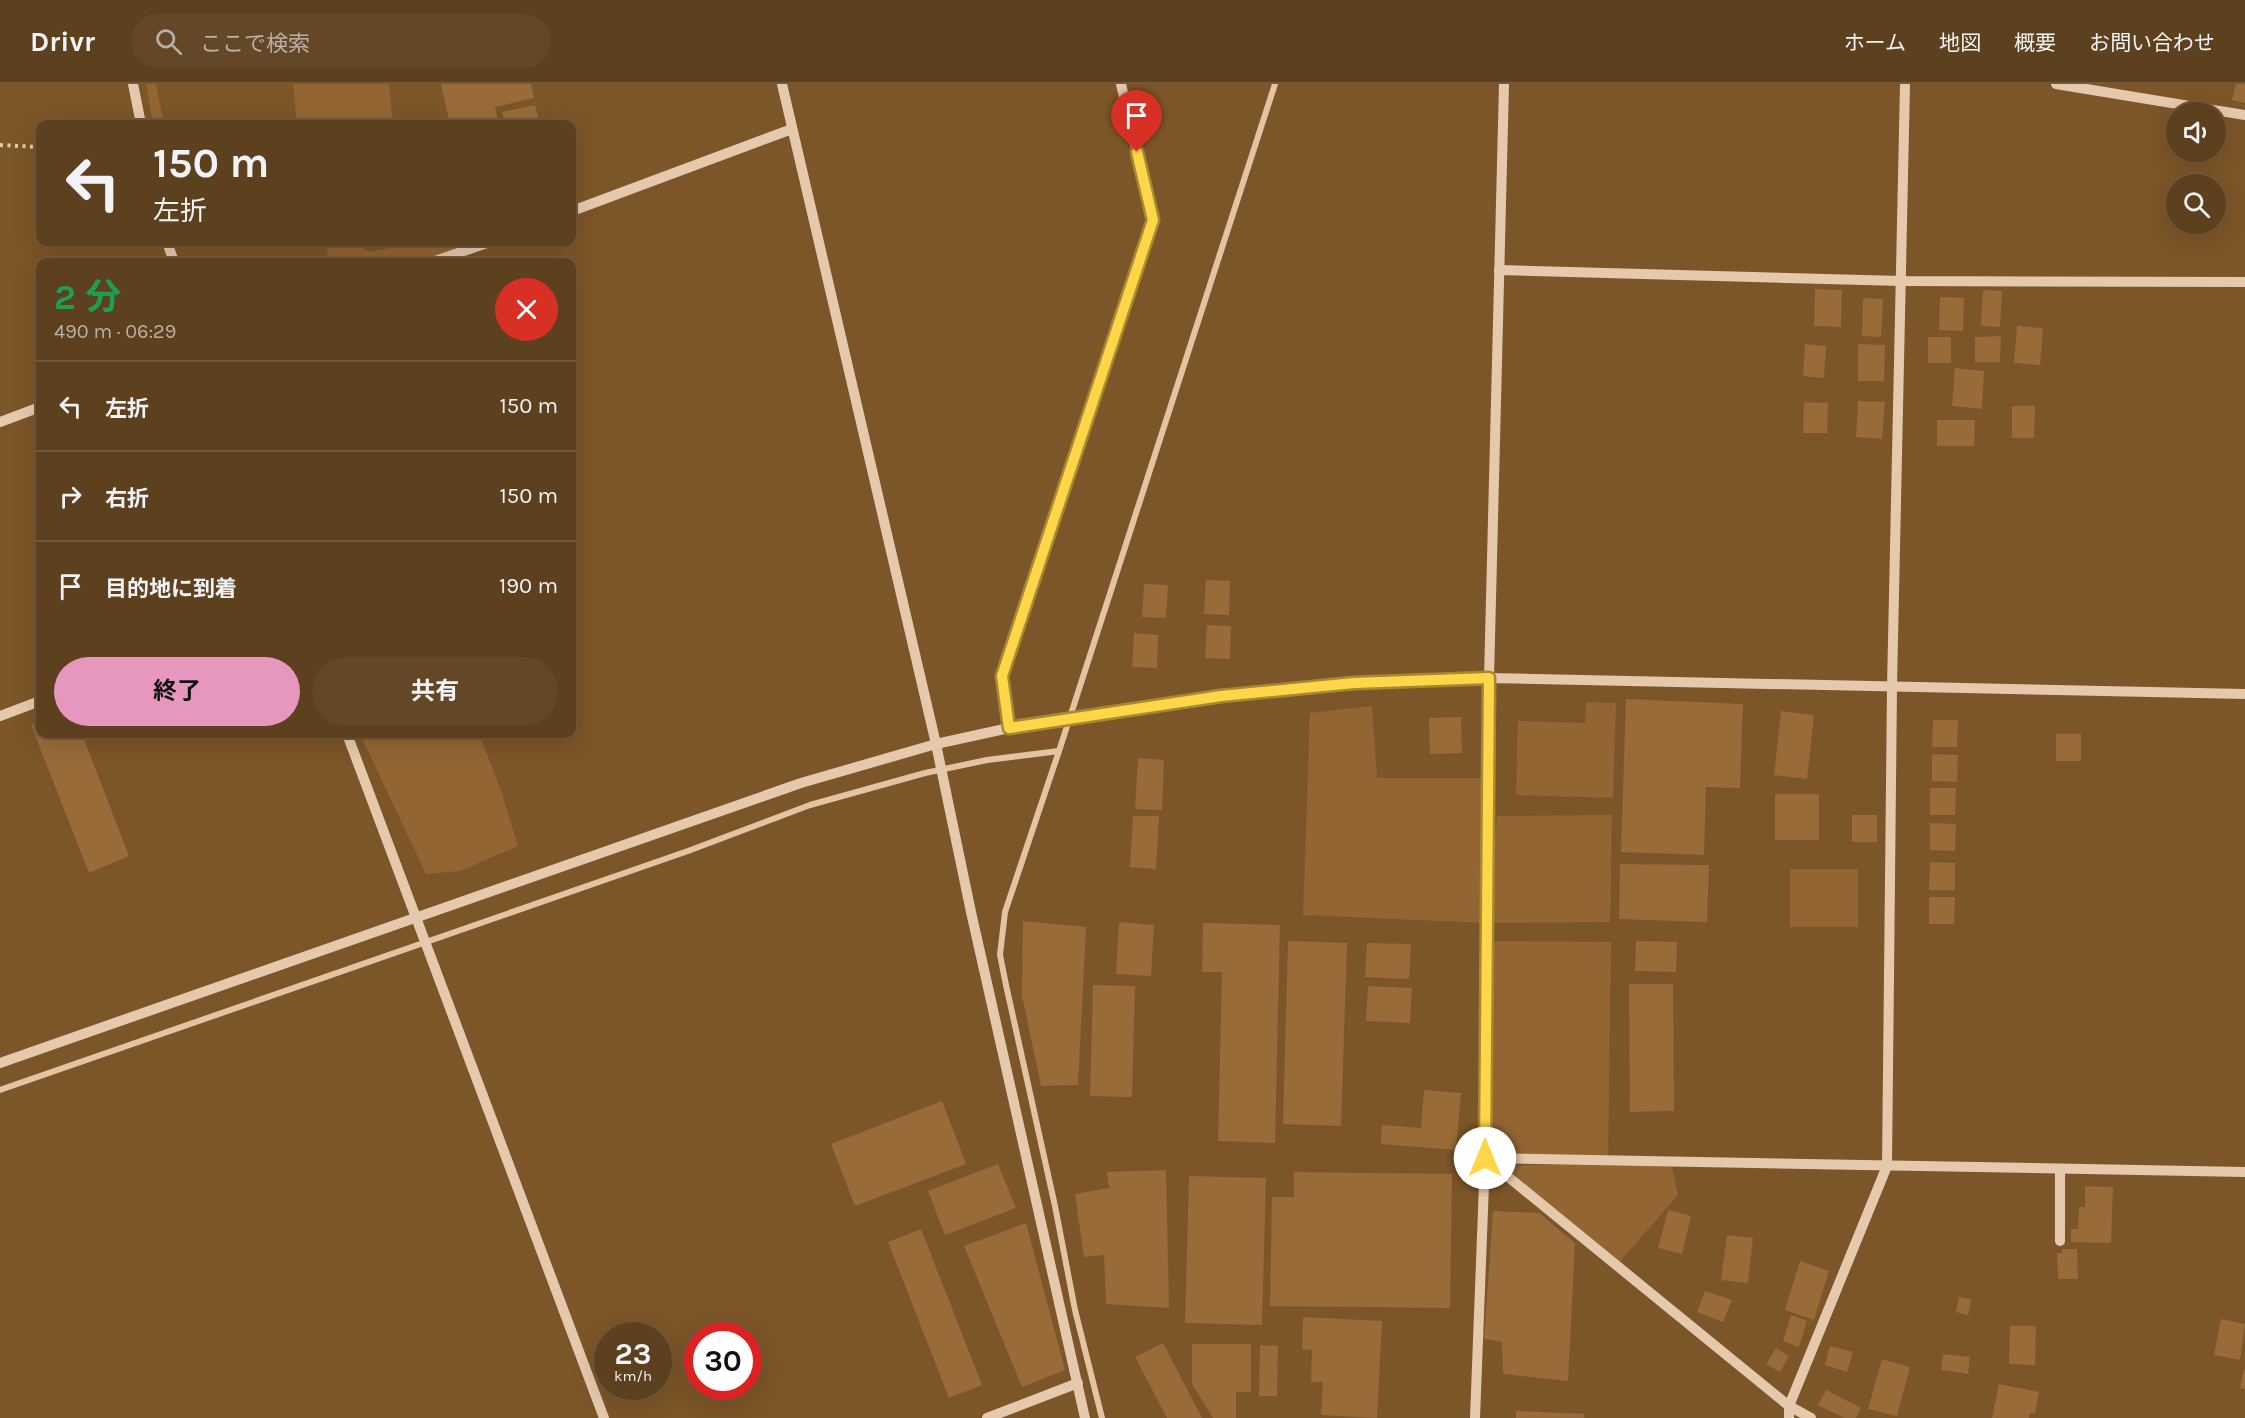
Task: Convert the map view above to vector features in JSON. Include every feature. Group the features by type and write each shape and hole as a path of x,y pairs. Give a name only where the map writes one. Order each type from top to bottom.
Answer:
{"street":[{"path":"133,84 140,120"},
{"path":"782,84 936,744 971,912 1085,1418"},
{"path":"1009,728 1002,676 1153,220 1121,84"},
{"path":"1475,1418 1485,1158 1489,678 1504,84"},
{"path":"1789,1418 1789,1406 1887,1167 1892,687 1905,84"},
{"path":"2056,84 2245,115"},
{"path":"576,210 792,129"},
{"path":"444,258 478,246"},
{"path":"1499,270 1901,281 2245,282"},
{"path":"0,422 36,408"},
{"path":"0,1063 801,783 936,744 1009,728 1221,696 1354,683 1489,678 2245,694"},
{"path":"0,716 36,702"},
{"path":"349,738 604,1418"},
{"path":"1485,1158 2245,1172"},
{"path":"1485,1158 1789,1406 1811,1418"},
{"path":"2060,1169 2060,1241"},
{"path":"987,1418 1078,1383"}],"path":[{"path":"0,146 36,147"}],"shaded area":[{"path":"146,84 156,84 163,120 152,120"},
{"path":"293,84 389,84 393,120 297,120"},
{"path":"327,246 361,246 369,252 400,246 478,246 442,258 328,258"},
{"path":"1586,702 1616,703 1613,798 1516,795 1518,721 1585,723"},
{"path":"1372,706 1377,778 1488,778 1488,913 1497,816 1612,815 1610,922 1487,923 1303,915 1310,713"},
{"path":"362,738 481,738 501,790 518,846 460,871 426,874"},
{"path":"1790,869 1858,869 1858,927 1790,927"},
{"path":"1487,941 1611,942 1608,1160 1485,1158"},
{"path":"1671,1162 1678,1195 1617,1265 1494,1166"}],"building":[{"path":"441,84 531,84 534,98 495,107 498,120 449,120"},
{"path":"2236,84 2245,84 2245,103 2232,100"},
{"path":"535,105 539,120 504,120 502,112"},
{"path":"1815,289 1842,290 1841,327 1814,326"},
{"path":"1983,290 2002,291 2000,327 1981,326"},
{"path":"1940,297 1964,298 1963,331 1939,330"},
{"path":"1863,298 1883,299 1881,337 1862,336"},
{"path":"2017,326 2043,328 2040,365 2014,363"},
{"path":"2001,336 2000,362 1975,362 1975,337"},
{"path":"1928,337 1951,337 1951,363 1928,363"},
{"path":"1805,344 1826,346 1824,378 1803,376"},
{"path":"1858,344 1885,345 1884,381 1858,381"},
{"path":"1955,368 1984,371 1982,409 1952,406"},
{"path":"1858,401 1885,402 1882,439 1856,437"},
{"path":"1804,402 1828,403 1827,433 1803,433"},
{"path":"2012,406 2035,406 2034,438 2012,438"},
{"path":"1937,420 1975,420 1974,446 1937,446"},
{"path":"1206,580 1230,581 1229,615 1204,614"},
{"path":"1144,584 1168,585 1166,618 1142,617"},
{"path":"1207,625 1231,626 1230,659 1205,658"},
{"path":"1134,633 1158,635 1157,668 1132,667"},
{"path":"1626,699 1743,704 1740,788 1706,787 1704,855 1621,852"},
{"path":"1781,711 1814,715 1807,779 1774,775"},
{"path":"1461,717 1462,753 1430,754 1429,718"},
{"path":"1933,720 1958,720 1957,747 1932,747"},
{"path":"36,723 36,738 31,725"},
{"path":"2056,734 2081,734 2081,761 2056,761"},
{"path":"36,738 84,738 129,856 89,873"},
{"path":"1932,754 1958,755 1957,782 1932,781"},
{"path":"1138,758 1164,760 1162,810 1135,809"},
{"path":"1930,788 1956,788 1955,815 1930,815"},
{"path":"1775,794 1819,794 1819,840 1775,840"},
{"path":"1852,815 1877,815 1877,842 1852,842"},
{"path":"1133,816 1159,816 1156,869 1130,867"},
{"path":"1930,823 1956,824 1955,851 1930,850"},
{"path":"1930,862 1955,863 1955,890 1929,890"},
{"path":"1620,864 1709,865 1707,922 1619,919"},
{"path":"1929,897 1955,897 1954,924 1929,924"},
{"path":"1023,921 1086,927 1078,1085 1041,1086 1022,996"},
{"path":"1119,922 1154,925 1151,976 1116,974"},
{"path":"1203,923 1280,925 1275,1143 1218,1141 1222,972 1202,972"},
{"path":"1288,941 1347,943 1341,1126 1283,1124"},
{"path":"1636,941 1677,942 1676,972 1635,971"},
{"path":"1367,943 1411,944 1409,979 1365,977"},
{"path":"1629,984 1673,984 1674,1111 1630,1112"},
{"path":"1093,985 1135,986 1132,1097 1090,1096"},
{"path":"1368,986 1412,988 1410,1023 1366,1021"},
{"path":"1424,1090 1461,1093 1456,1150 1381,1144 1382,1125 1421,1128"},
{"path":"942,1101 966,1164 855,1206 831,1144"},
{"path":"998,1164 1016,1208 945,1235 928,1191"},
{"path":"1166,1170 1169,1308 1106,1304 1104,1255 1084,1257 1075,1194 1109,1188 1107,1172"},
{"path":"1294,1172 1452,1174 1450,1308 1270,1306 1272,1197 1294,1197"},
{"path":"1189,1176 1266,1178 1262,1325 1185,1323"},
{"path":"2085,1186 2113,1187 2111,1243 2071,1242 2071,1229 2078,1229 2079,1207 2085,1207"},
{"path":"1668,1210 1691,1216 1682,1254 1658,1248"},
{"path":"1493,1211 1539,1213 1575,1243 1568,1381 1503,1374 1502,1342 1484,1339"},
{"path":"1026,1223 1065,1370 1022,1387 964,1246"},
{"path":"921,1229 982,1385 949,1398 888,1242"},
{"path":"1727,1235 1753,1238 1748,1283 1721,1280"},
{"path":"2062,1249 2077,1249 2078,1279 2058,1279 2057,1253 2062,1253"},
{"path":"1800,1261 1829,1271 1814,1320 1785,1310"},
{"path":"1705,1291 1732,1300 1723,1322 1697,1312"},
{"path":"1959,1297 1971,1299 1968,1315 1956,1312"},
{"path":"1791,1315 1807,1321 1799,1347 1783,1341"},
{"path":"1303,1317 1382,1321 1377,1418 1321,1415 1323,1382 1311,1382 1312,1350 1302,1349"},
{"path":"2221,1319 2245,1324 2240,1360 2214,1355"},
{"path":"2010,1326 2036,1326 2035,1365 2009,1364"},
{"path":"1163,1343 1202,1418 1167,1418 1135,1357"},
{"path":"1192,1344 1251,1344 1251,1392 1236,1392 1236,1418 1213,1418 1192,1384"},
{"path":"1260,1345 1278,1346 1277,1396 1259,1396"},
{"path":"1830,1346 1853,1352 1847,1372 1825,1365"},
{"path":"1776,1348 1789,1356 1780,1372 1766,1364"},
{"path":"1943,1354 1970,1357 1968,1374 1941,1370"},
{"path":"1882,1359 1910,1367 1897,1416 1868,1409"},
{"path":"2245,1370 2245,1389 2240,1388"},
{"path":"1999,1384 2039,1392 2035,1413 2030,1413 2029,1418 1992,1418"},
{"path":"1826,1390 1861,1408 1856,1418 1844,1418 1818,1405"},
{"path":"1516,1411 1585,1414 1584,1418 1516,1418"}],"waterway":[{"path":"1102,1418 1075,1310 1055,1206 1000,955 1005,912 1275,84"},
{"path":"0,1090 688,851 810,805 925,773 987,760 1059,751"}],"route":[{"path":"1137,152 1153,220 1002,676 1009,728 1221,696 1354,683 1489,678 1485,1158"}]}
